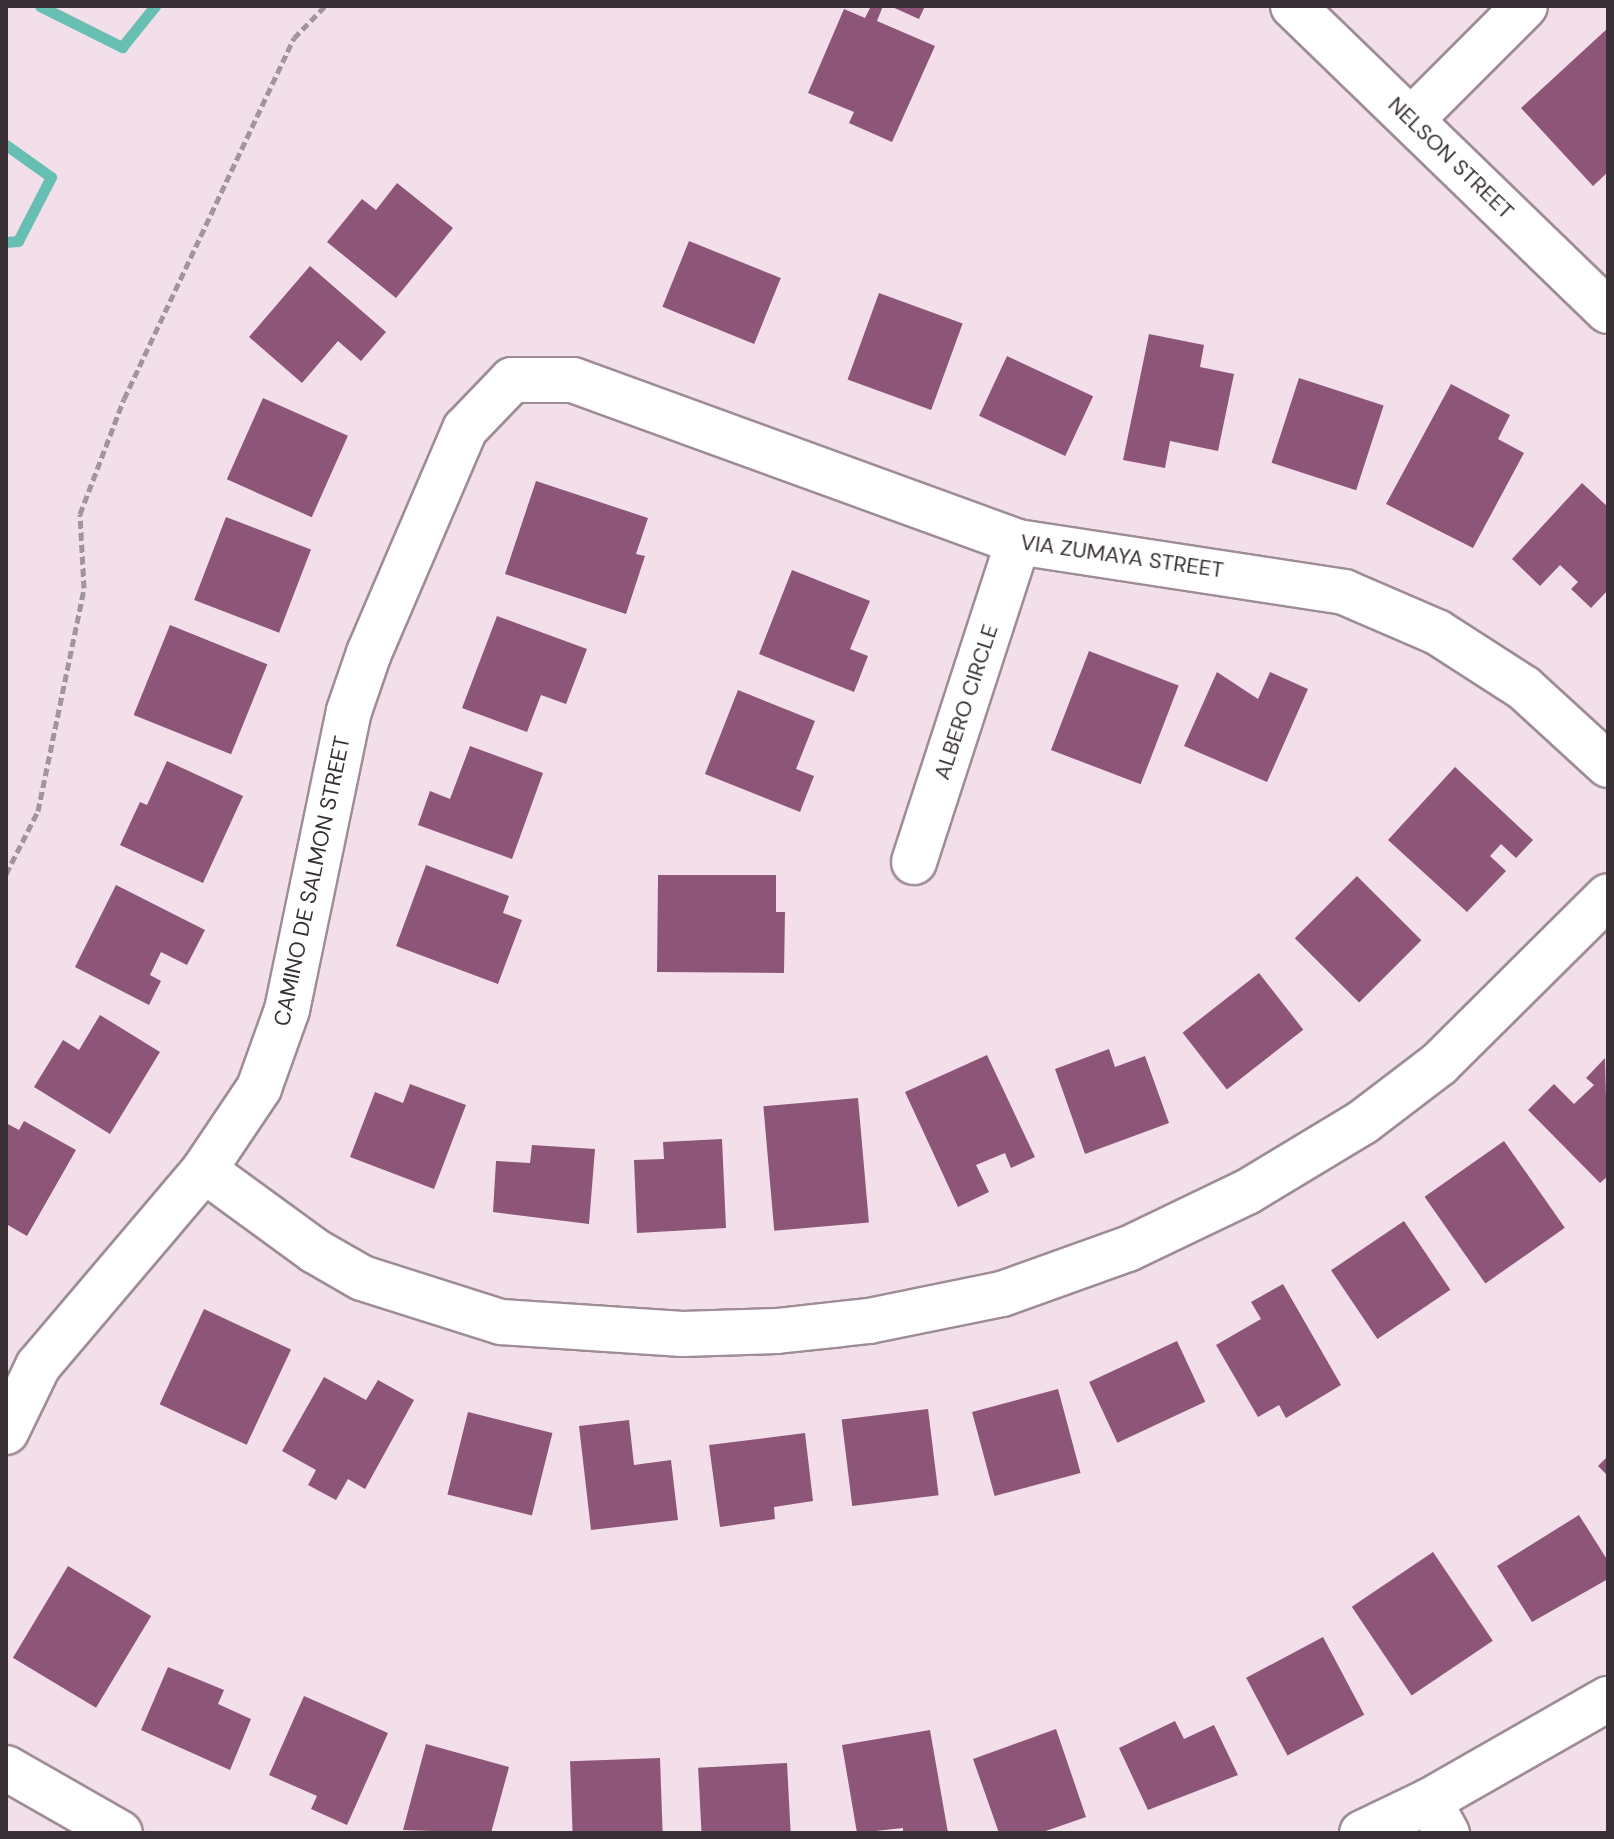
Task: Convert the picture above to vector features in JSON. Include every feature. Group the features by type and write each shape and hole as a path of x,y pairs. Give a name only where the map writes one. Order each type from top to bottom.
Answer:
{"street":[{"name":"NELSON STREET","path":"1293,6 1608,311"},
{"path":"1411,120 1525,6"},
{"name":"VIA ZUMAYA STREET","path":"512,380 573,380 1018,542 1344,592 1437,632 1524,688 1608,765"},
{"name":"CAMINO DE SALMON STREET","path":"6,1432 38,1366 204,1170 259,1088 287,1010 349,711 369,653 465,429 512,380"},
{"name":"ALBERO CIRCLE","path":"914,862 1018,542"},
{"path":"204,1170 315,1251 362,1278 501,1322 683,1334 869,1321 1002,1294 1128,1249 1247,1192 1363,1122 1439,1064 1608,896"},
{"path":"1362,1833 1438,1817 1608,1699"},
{"path":"6,1768 120,1833"}],"path":[{"path":"6,874 38,811 84,588 80,514 124,399 294,38 325,6"}],"building":[{"path":"871,6 883,6 877,21 935,46 892,142 849,123 854,112 808,93 844,9 865,18"},
{"path":"890,6 925,6 919,19"},
{"path":"1608,28 1608,172 1593,186 1521,108"},
{"path":"397,183 453,228 396,298 327,242 362,199 376,210"},
{"path":"689,241 781,278 754,344 662,307"},
{"path":"310,266 386,332 361,361 338,341 302,383 249,337"},
{"path":"879,293 963,323 931,410 848,379"},
{"path":"1149,334 1204,345 1200,367 1234,374 1218,451 1170,441 1165,468 1123,460"},
{"path":"1007,356 1093,396 1065,456 979,416"},
{"path":"1299,378 1384,406 1356,490 1271,463"},
{"path":"1451,384 1510,415 1498,439 1524,453 1473,548 1386,504"},
{"path":"263,398 348,436 312,517 227,479"},
{"path":"536,481 648,518 636,554 645,556 626,614 505,574"},
{"path":"1582,483 1608,507 1608,590 1591,608 1571,589 1578,582 1560,565 1540,586 1512,559"},
{"path":"226,517 311,550 279,633 194,600"},
{"path":"792,570 870,601 850,649 868,656 854,692 759,654"},
{"path":"497,616 587,649 566,704 541,695 527,732 462,708"},
{"path":"170,625 267,664 231,754 134,715"},
{"path":"1089,651 1179,685 1141,784 1051,750"},
{"path":"1217,672 1258,699 1270,672 1308,689 1267,782 1184,746"},
{"path":"738,690 815,721 796,769 814,776 800,812 705,774"},
{"path":"470,746 543,773 512,859 418,825 430,791 450,799"},
{"path":"167,761 243,796 203,883 120,845 140,802 147,805"},
{"path":"1455,767 1533,840 1516,858 1501,844 1490,856 1506,871 1467,912 1388,840"},
{"path":"426,865 509,896 503,913 522,920 498,984 396,946"},
{"path":"658,875 776,875 776,912 785,912 784,973 657,972"},
{"path":"1357,876 1421,940 1359,1003 1295,938"},
{"path":"116,885 205,930 187,965 161,952 150,975 161,981 149,1005 75,967"},
{"path":"1259,973 1303,1030 1227,1089 1183,1033"},
{"path":"100,1015 160,1052 110,1134 34,1087 63,1040 79,1050"},
{"path":"1109,1049 1115,1067 1145,1056 1169,1123 1085,1154 1055,1069"},
{"path":"987,1055 1035,1157 1011,1168 1005,1153 976,1165 989,1192 958,1207 905,1092"},
{"path":"1605,1058 1608,1176 1600,1183 1528,1110 1554,1084 1574,1104 1594,1085 1586,1078"},
{"path":"410,1084 466,1105 434,1189 350,1157 375,1092 403,1103"},
{"path":"858,1098 869,1223 774,1231 763,1106"},
{"path":"24,1121 76,1150 27,1236 6,1224 6,1123 19,1130"},
{"path":"722,1139 726,1228 637,1233 634,1160 664,1159 663,1142"},
{"path":"1504,1141 1565,1228 1485,1283 1425,1197"},
{"path":"532,1145 595,1149 589,1224 493,1212 496,1161 530,1163"},
{"path":"1404,1221 1450,1290 1377,1339 1331,1270"},
{"path":"1283,1284 1341,1385 1286,1418 1279,1405 1258,1417 1216,1345 1261,1319 1251,1302"},
{"path":"204,1309 291,1350 247,1445 160,1404"},
{"path":"1177,1341 1205,1402 1117,1443 1089,1382"},
{"path":"324,1377 366,1400 378,1380 414,1400 365,1489 348,1479 336,1500 308,1485 316,1470 282,1451"},
{"path":"1058,1389 1081,1473 995,1496 972,1412"},
{"path":"928,1409 939,1495 852,1506 842,1420"},
{"path":"468,1412 552,1433 532,1516 447,1494"},
{"path":"629,1420 634,1465 671,1460 678,1520 591,1530 579,1426"},
{"path":"805,1433 813,1501 774,1507 775,1519 720,1527 709,1445"},
{"path":"1608,1456 1608,1476 1598,1466"},
{"path":"1579,1515 1608,1561 1608,1579 1532,1622 1497,1566"},
{"path":"1433,1552 1493,1641 1412,1696 1352,1607"},
{"path":"68,1566 151,1616 96,1708 13,1658"},
{"path":"1323,1637 1364,1715 1287,1756 1246,1678"},
{"path":"168,1667 224,1690 218,1704 251,1719 230,1770 141,1730"},
{"path":"304,1696 388,1733 347,1825 311,1809 317,1796 269,1775"},
{"path":"1175,1721 1184,1739 1214,1725 1238,1775 1148,1810 1119,1748"},
{"path":"1056,1729 1086,1817 1040,1833 999,1833 973,1759"},
{"path":"930,1730 948,1833 903,1833 903,1828 857,1833 842,1745"},
{"path":"426,1744 509,1767 491,1833 403,1830"},
{"path":"660,1758 663,1833 573,1833 570,1761"},
{"path":"787,1763 791,1833 702,1833 698,1768"}],"waterway":[{"path":"40,6 122,47 155,6"},
{"path":"6,145 51,177 18,241 6,242"}]}
